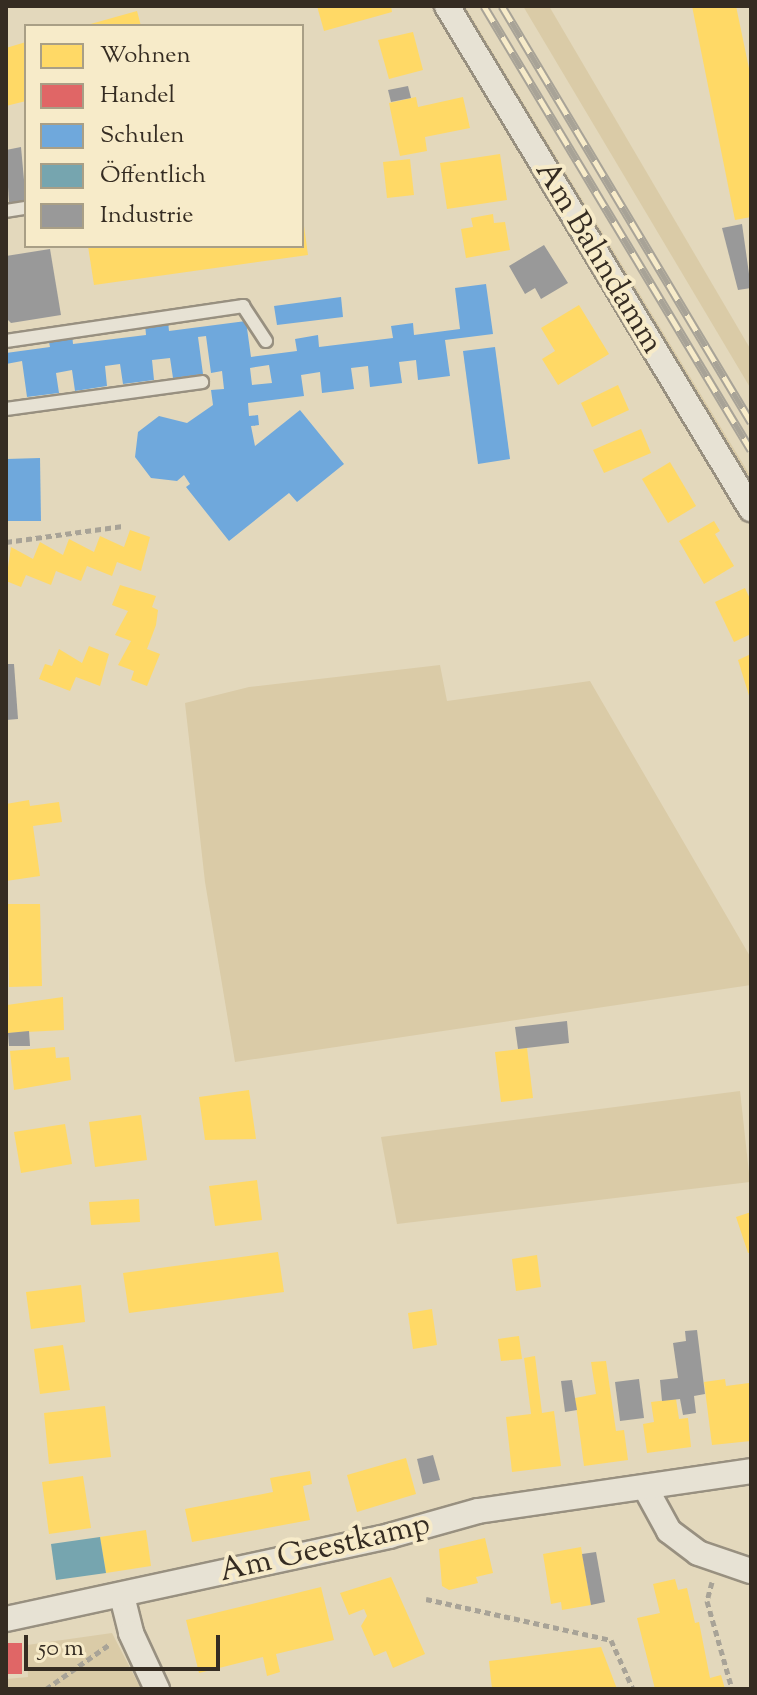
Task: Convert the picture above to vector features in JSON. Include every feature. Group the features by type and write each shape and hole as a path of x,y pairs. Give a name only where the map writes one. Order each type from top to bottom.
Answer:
{"street":[{"name":"Am Bahndamm","path":"447,6 751,509"},
{"name":"Am Geestkamp","path":"6,1619 122,1596 478,1511 646,1489 751,1471"},
{"path":"646,1489 669,1531 718,1561 751,1571"},
{"path":"122,1596 131,1633 157,1689"}],"lane":[{"path":"6,341 243,306 266,341"},
{"path":"6,409 202,382"}],"path":[{"path":"6,542 123,526"},
{"path":"718,1561 707,1601 732,1689"},
{"path":"426,1599 611,1640 633,1689"},
{"path":"46,1689 83,1658 131,1633"}],"shaded area":[{"path":"457,6 465,6 751,477 751,488"},
{"path":"523,6 549,6 751,350 751,389"},
{"path":"440,665 447,701 590,681 751,958 751,985 235,1062 205,882 185,703 249,687"},
{"path":"740,1091 750,1182 397,1224 381,1137"},
{"path":"112,1633 141,1689 6,1689 6,1679 28,1677 27,1645"}],"building: Wohnen":[{"path":"317,6 391,6 392,12 324,31"},
{"path":"692,6 736,6 751,78 751,217 735,220"},
{"path":"137,11 140,24 91,24"},
{"path":"413,32 423,70 389,79 378,40"},
{"path":"24,43 24,102 6,106 6,48"},
{"path":"416,97 418,107 463,97 470,128 425,137 427,151 400,156 389,103"},
{"path":"500,154 507,200 447,209 440,163"},
{"path":"410,159 414,195 387,198 383,162"},
{"path":"493,214 494,223 505,222 510,250 466,258 461,229 473,227 471,218"},
{"path":"304,226 308,255 94,285 88,248 304,248"},
{"path":"579,305 609,354 558,385 542,359 555,351 541,328"},
{"path":"618,385 629,410 592,427 581,403"},
{"path":"641,429 651,453 604,473 593,450"},
{"path":"670,462 696,506 668,523 642,479"},
{"path":"714,521 720,531 715,534 734,566 704,584 679,541"},
{"path":"130,530 150,537 141,571 117,562 112,576 87,566 81,581 56,571 51,585 26,575 21,587 6,581 11,547 33,559 40,542 63,555 69,539 94,552 100,536 124,547"},
{"path":"120,585 156,596 152,607 158,610 156,625 147,649 160,654 147,686 131,680 134,671 118,665 131,641 115,635 128,611 112,605"},
{"path":"745,588 751,601 751,634 734,642 715,602"},
{"path":"89,646 109,654 100,686 76,677 70,691 39,679 45,664 52,666 59,649 82,663"},
{"path":"751,654 751,702 738,660"},
{"path":"29,800 30,806 59,802 62,822 33,826 40,876 6,881 6,804"},
{"path":"8,904 40,904 42,986 9,987"},
{"path":"63,997 64,1030 8,1033 7,1005"},
{"path":"55,1047 56,1058 69,1057 71,1080 14,1090 10,1051"},
{"path":"527,1048 533,1098 501,1102 495,1052"},
{"path":"249,1090 256,1139 205,1140 199,1097"},
{"path":"141,1115 147,1160 95,1167 89,1122"},
{"path":"65,1124 72,1164 21,1173 14,1132"},
{"path":"257,1180 262,1220 215,1226 209,1186"},
{"path":"139,1199 140,1222 91,1225 89,1202"},
{"path":"751,1212 751,1252 748,1253 736,1217"},
{"path":"278,1252 284,1292 129,1313 123,1273"},
{"path":"537,1255 541,1287 516,1291 512,1259"},
{"path":"81,1285 85,1322 31,1329 26,1292"},
{"path":"432,1309 437,1345 413,1349 408,1313"},
{"path":"519,1336 522,1359 501,1361 498,1339"},
{"path":"63,1345 70,1390 40,1394 34,1349"},
{"path":"535,1356 542,1413 554,1411 561,1466 512,1472 506,1417 531,1414 524,1358"},
{"path":"606,1361 616,1431 624,1430 628,1460 584,1466 575,1398 596,1394 591,1362"},
{"path":"725,1379 726,1386 749,1383 751,1441 712,1445 704,1382"},
{"path":"676,1399 679,1419 688,1418 691,1447 647,1453 643,1424 654,1422 651,1402"},
{"path":"105,1406 111,1457 49,1464 44,1413"},
{"path":"406,1458 416,1494 357,1512 347,1475"},
{"path":"310,1471 312,1484 303,1486 310,1520 192,1542 185,1509 273,1492 270,1478"},
{"path":"83,1476 91,1528 49,1534 42,1482"},
{"path":"146,1530 151,1566 106,1573 100,1537"},
{"path":"485,1538 493,1573 476,1577 478,1583 449,1590 442,1586 439,1549"},
{"path":"581,1547 591,1605 562,1610 561,1602 551,1604 543,1554"},
{"path":"391,1577 425,1654 393,1668 386,1651 374,1656 361,1626 367,1616 364,1609 349,1615 340,1593"},
{"path":"675,1579 678,1590 687,1588 695,1623 699,1622 710,1678 721,1675 725,1689 655,1689 637,1618 660,1613 653,1584"},
{"path":"321,1587 334,1640 276,1654 280,1672 267,1676 263,1657 199,1673 186,1620"},
{"path":"601,1647 617,1689 492,1689 489,1661"}],"building: Handel":[{"path":"6,1643 22,1643 22,1674 6,1674"}],"building: Schulen":[{"path":"486,284 493,334 445,340 450,376 418,380 416,360 399,362 402,383 370,387 368,366 351,368 354,389 322,393 320,372 301,375 304,396 248,403 249,416 258,415 259,425 251,426 255,446 300,410 344,464 297,502 289,493 229,541 186,487 190,484 184,475 177,481 151,478 135,457 138,432 159,416 187,423 213,405 211,390 224,389 222,371 211,373 206,336 198,337 203,374 173,378 170,358 152,360 154,380 123,384 120,364 105,366 107,386 75,391 72,370 56,373 59,393 27,397 22,361 6,364 6,353 50,347 48,337 72,334 73,344 146,335 145,324 168,321 169,331 246,321 251,357 297,351 295,339 318,335 319,347 393,338 391,326 413,323 414,335 460,329 455,288","holes":["269,365 272,383 252,385 250,368"]},
{"path":"341,297 343,317 277,325 274,306"},
{"path":"495,347 510,459 478,464 463,351"},
{"path":"40,458 41,521 7,521 6,459"}],"building: Öffentlich":[{"path":"100,1537 106,1573 56,1580 51,1544"}],"building: Industrie":[{"path":"408,86 411,98 391,102 388,90"},
{"path":"21,147 24,202 9,205 6,150"},
{"path":"742,224 751,288 738,290 722,228"},
{"path":"544,245 568,283 541,299 535,288 525,294 509,266"},
{"path":"50,249 61,315 11,323 6,318 6,256"},
{"path":"6,664 14,664 18,719 6,720"},
{"path":"567,1021 569,1043 518,1049 515,1027"},
{"path":"29,1031 30,1046 9,1046 8,1033"},
{"path":"697,1330 705,1394 694,1396 696,1413 683,1415 680,1399 662,1401 660,1380 678,1378 673,1343 686,1341 685,1331"},
{"path":"639,1379 644,1418 620,1421 615,1382"},
{"path":"572,1380 577,1410 565,1412 561,1381"},
{"path":"433,1455 440,1480 423,1484 417,1459"},
{"path":"596,1552 605,1602 591,1605 582,1554"}],"railway":[{"path":"484,6 751,450"},
{"path":"502,6 751,422"}]}
